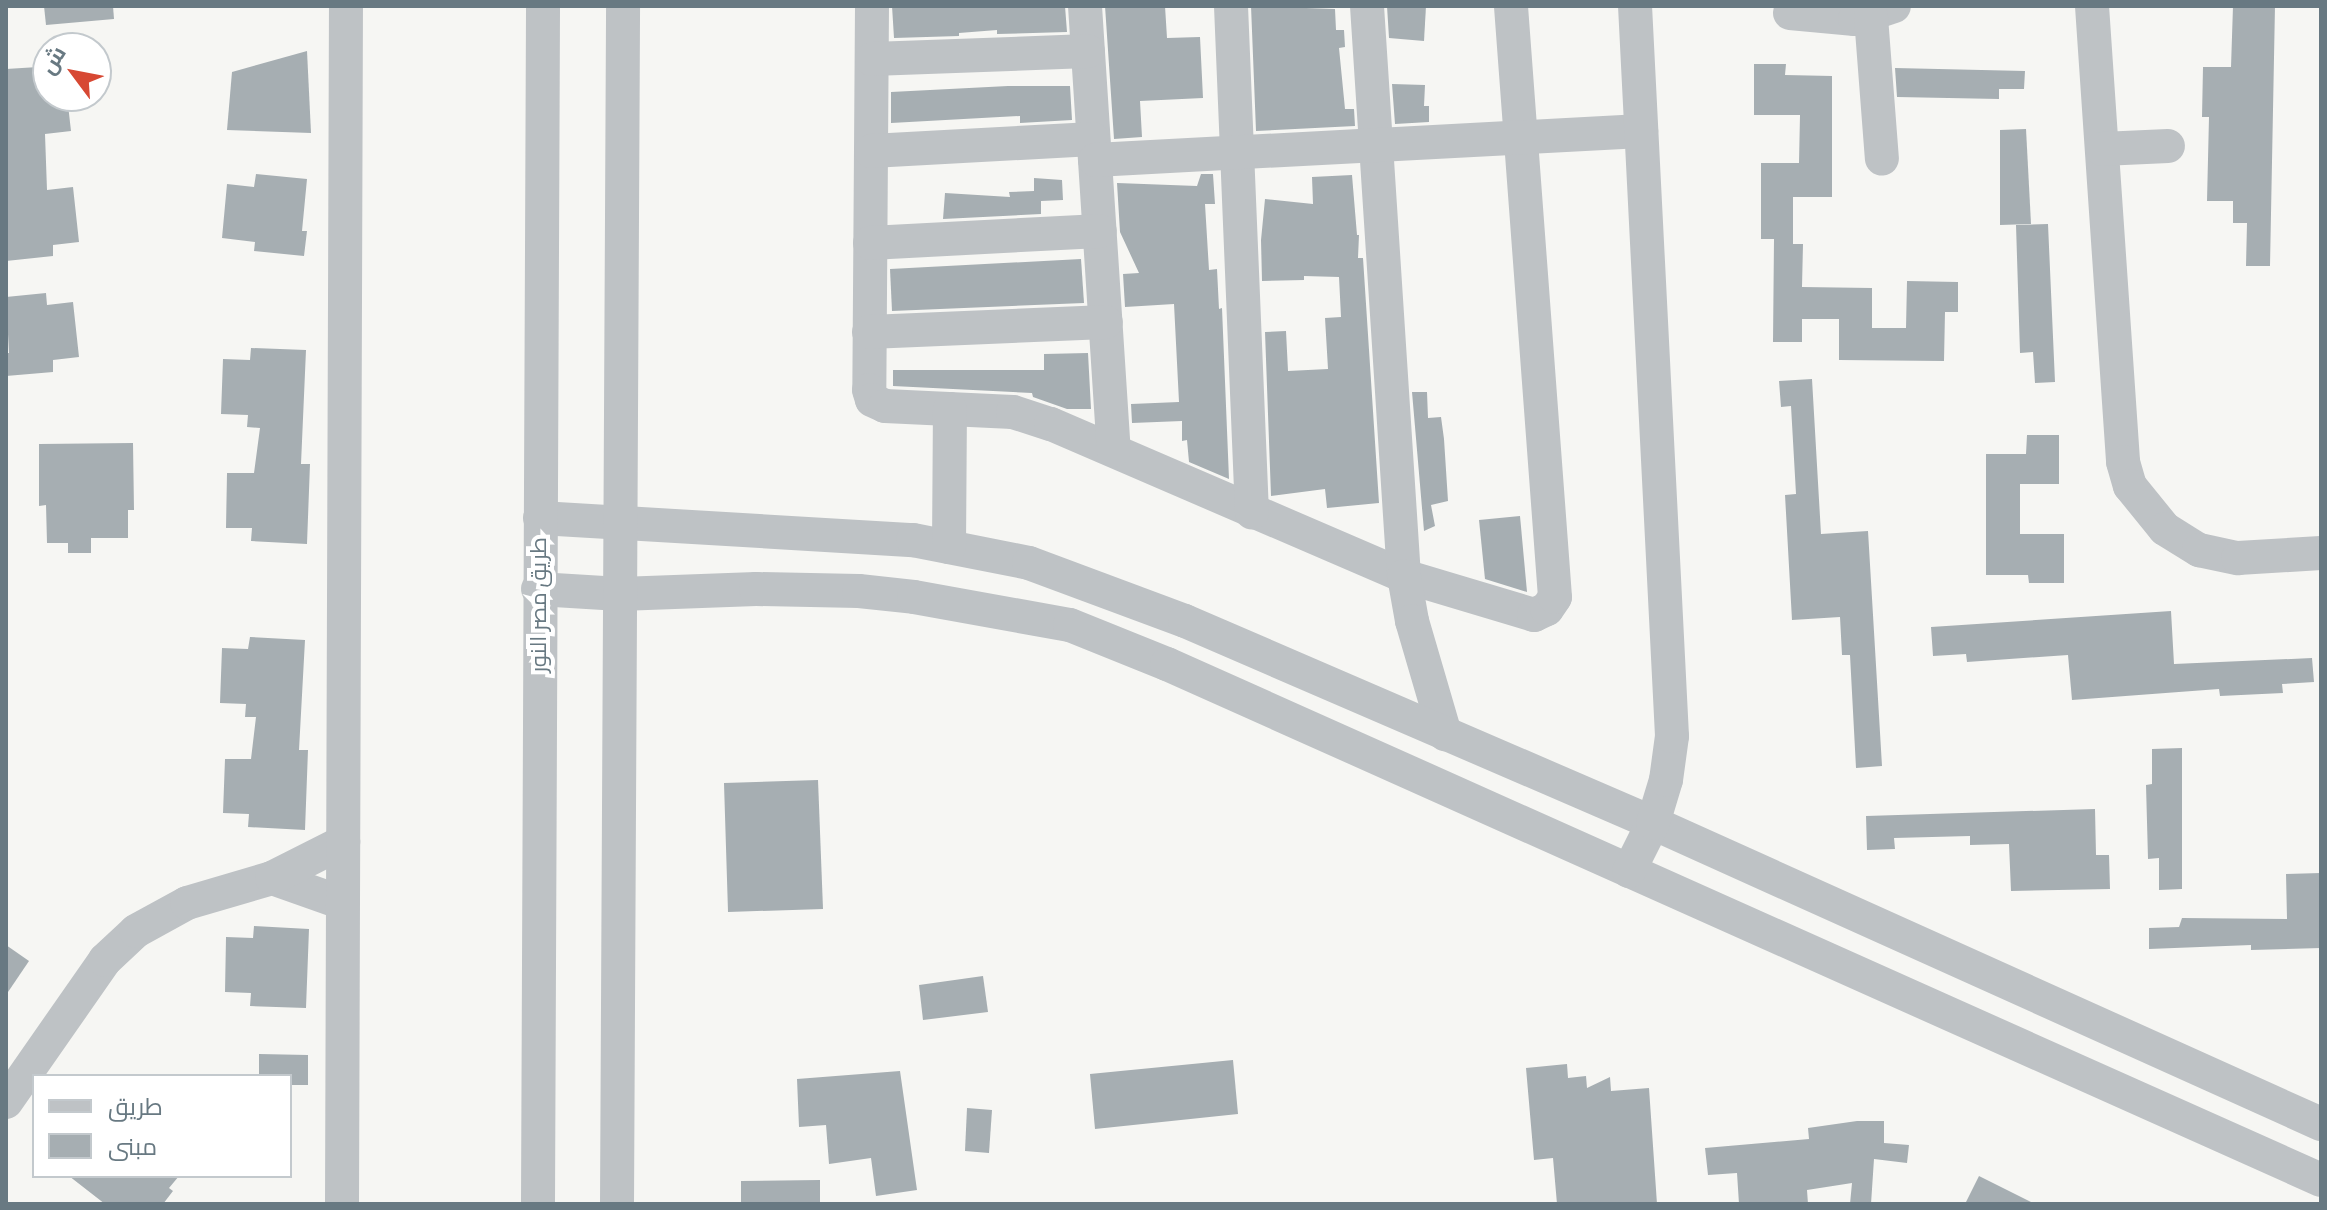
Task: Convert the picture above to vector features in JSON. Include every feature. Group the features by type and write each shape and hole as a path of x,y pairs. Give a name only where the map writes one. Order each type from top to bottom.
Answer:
{"street":[{"path":"342,1204 346,6"},
{"name":"طريق مصر النور","path":"538,1204 538,589 543,6"},
{"path":"617,1204 623,6"},
{"path":"872,6 869,332 869,390 872,400 885,406 1013,412 1114,450 1252,513 1404,576 1534,615 1547,609 1555,597 1511,6"},
{"path":"1085,6 1114,450"},
{"path":"1231,6 1252,513"},
{"path":"1367,6 1404,576 1412,621 1445,734"},
{"path":"1629,871 1653,823 1666,780 1672,736 1635,6"},
{"path":"2092,6 2123,462 2130,486 2165,529 2199,550 2238,558 2321,553"},
{"path":"1790,13 1855,19 1882,11 1882,159"},
{"path":"872,59 1088,51"},
{"path":"871,151 1094,149 1238,152 1641,131"},
{"path":"2102,149 2168,146"},
{"path":"870,243 1100,231"},
{"path":"869,332 1106,322"},
{"path":"949,547 950,409"},
{"path":"540,518 913,540 1029,563 1185,621 1653,823 2321,1124"},
{"path":"538,589 620,594 756,589 859,591 914,597 1070,625 1167,664 2321,1180"},
{"path":"12,1083 105,960 136,931 187,903 272,878 343,842"},
{"path":"272,878 343,903"}],"building":[{"path":"44,6 113,6 114,19 46,25"},
{"path":"892,6 1065,6 1067,32 997,34 997,30 959,33 959,36 894,38"},
{"path":"1105,6 1165,6 1167,38 1200,37 1203,98 1140,101 1142,137 1114,139"},
{"path":"1251,6 1335,9 1336,30 1344,30 1345,47 1339,48 1345,109 1354,109 1355,126 1256,131"},
{"path":"1387,6 1426,6 1424,41 1389,38"},
{"path":"2233,6 2275,6 2270,266 2246,266 2247,223 2233,223 2233,201 2207,201 2209,117 2202,117 2203,67 2231,67"},
{"path":"307,51 311,133 227,130 232,72"},
{"path":"1754,64 1786,64 1785,75 1832,76 1832,197 1793,197 1793,244 1803,244 1802,287 1872,288 1872,328 1906,328 1907,281 1958,282 1958,312 1945,312 1944,361 1839,360 1839,319 1802,319 1802,342 1773,342 1774,239 1761,239 1761,163 1799,163 1800,115 1754,115"},
{"path":"32,67 32,112 69,112 71,131 45,134 47,190 73,187 79,242 53,245 53,256 6,261 6,69"},
{"path":"1895,68 2025,71 2024,89 1999,89 1999,99 1897,97"},
{"path":"1392,84 1425,85 1424,106 1429,106 1429,122 1395,124"},
{"path":"1070,86 1072,120 1020,123 1020,116 891,123 891,92"},
{"path":"2026,129 2031,224 2000,225 2000,130"},
{"path":"256,174 307,179 302,231 307,231 304,256 254,251 255,242 222,238 227,184 254,187"},
{"path":"1201,174 1213,174 1215,204 1205,204 1209,270 1217,269 1219,309 1222,308 1229,479 1189,462 1187,440 1182,441 1182,421 1132,423 1131,404 1179,402 1174,304 1125,307 1123,274 1139,273 1120,232 1117,183 1197,186"},
{"path":"1352,175 1359,235 1358,258 1363,258 1379,503 1327,508 1325,489 1271,496 1265,332 1286,331 1288,371 1328,369 1325,318 1341,317 1339,277 1304,276 1304,280 1262,281 1261,240 1265,199 1313,204 1312,177"},
{"path":"1034,178 1062,180 1063,200 1041,201 1041,214 943,219 945,193 1010,197 1009,192 1034,191"},
{"path":"2048,224 2055,382 2035,383 2033,352 2020,353 2016,225"},
{"path":"1081,259 1084,303 892,311 890,269"},
{"path":"46,293 47,305 73,302 79,357 53,360 53,372 6,376 6,353 9,353 6,297"},
{"path":"251,348 306,350 301,464 310,464 307,544 251,541 252,528 226,528 227,473 254,473 260,428 247,427 248,415 221,414 223,359 250,360"},
{"path":"1088,353 1091,409 1067,409 1033,397 1032,393 893,386 893,370 1044,370 1044,354"},
{"path":"1812,379 1821,534 1868,531 1882,766 1856,768 1850,655 1842,655 1840,617 1792,620 1785,495 1796,494 1791,406 1781,407 1779,381"},
{"path":"1412,392 1427,392 1428,418 1441,417 1444,439 1448,501 1431,505 1435,526 1424,531"},
{"path":"2027,435 2059,435 2059,484 2020,484 2020,534 2064,534 2064,583 2029,583 2028,575 1986,575 1986,454 2026,454"},
{"path":"133,443 134,510 128,510 128,538 91,538 91,553 68,553 68,543 47,543 46,505 39,506 39,444"},
{"path":"1520,516 1527,592 1485,579 1479,520"},
{"path":"2171,611 2174,664 2312,658 2314,682 2282,684 2283,693 2220,696 2219,689 2072,700 2068,655 1967,662 1966,654 1933,656 1931,627"},
{"path":"250,637 305,640 299,750 308,750 305,830 248,827 249,814 223,813 225,759 251,759 256,717 245,717 246,704 220,703 222,648 248,649"},
{"path":"2182,748 2182,889 2159,890 2159,858 2148,859 2146,785 2152,784 2152,749"},
{"path":"818,780 823,909 728,912 724,783"},
{"path":"2095,809 2096,855 2109,855 2110,889 2011,891 2009,844 1970,845 1970,836 1894,838 1895,849 1867,850 1866,816"},
{"path":"2321,873 2321,948 2251,950 2251,945 2149,949 2149,928 2179,927 2182,918 2287,919 2286,874"},
{"path":"254,926 309,929 306,1008 250,1006 251,993 225,992 226,937 253,938"},
{"path":"6,945 29,961 6,995"},
{"path":"983,976 988,1012 923,1020 919,985"},
{"path":"259,1054 308,1055 308,1085 292,1085 292,1074 259,1074"},
{"path":"1233,1060 1238,1114 1095,1129 1090,1074"},
{"path":"1567,1064 1568,1078 1586,1076 1587,1088 1610,1077 1611,1091 1649,1088 1657,1204 1557,1204 1553,1158 1534,1160 1526,1068"},
{"path":"900,1071 917,1190 876,1196 871,1158 829,1164 826,1125 799,1127 797,1079"},
{"path":"967,1108 992,1110 989,1153 965,1151"},
{"path":"1857,1121 1884,1121 1884,1143 1909,1145 1907,1163 1874,1159 1871,1204 1850,1204 1852,1183 1807,1190 1808,1204 1739,1204 1737,1173 1708,1175 1705,1148 1809,1139 1808,1128"},
{"path":"1979,1176 2035,1204 1965,1204"},
{"path":"72,1178 177,1178 169,1188 173,1191 163,1204 105,1204"},
{"path":"820,1180 820,1204 741,1204 741,1181"}]}
